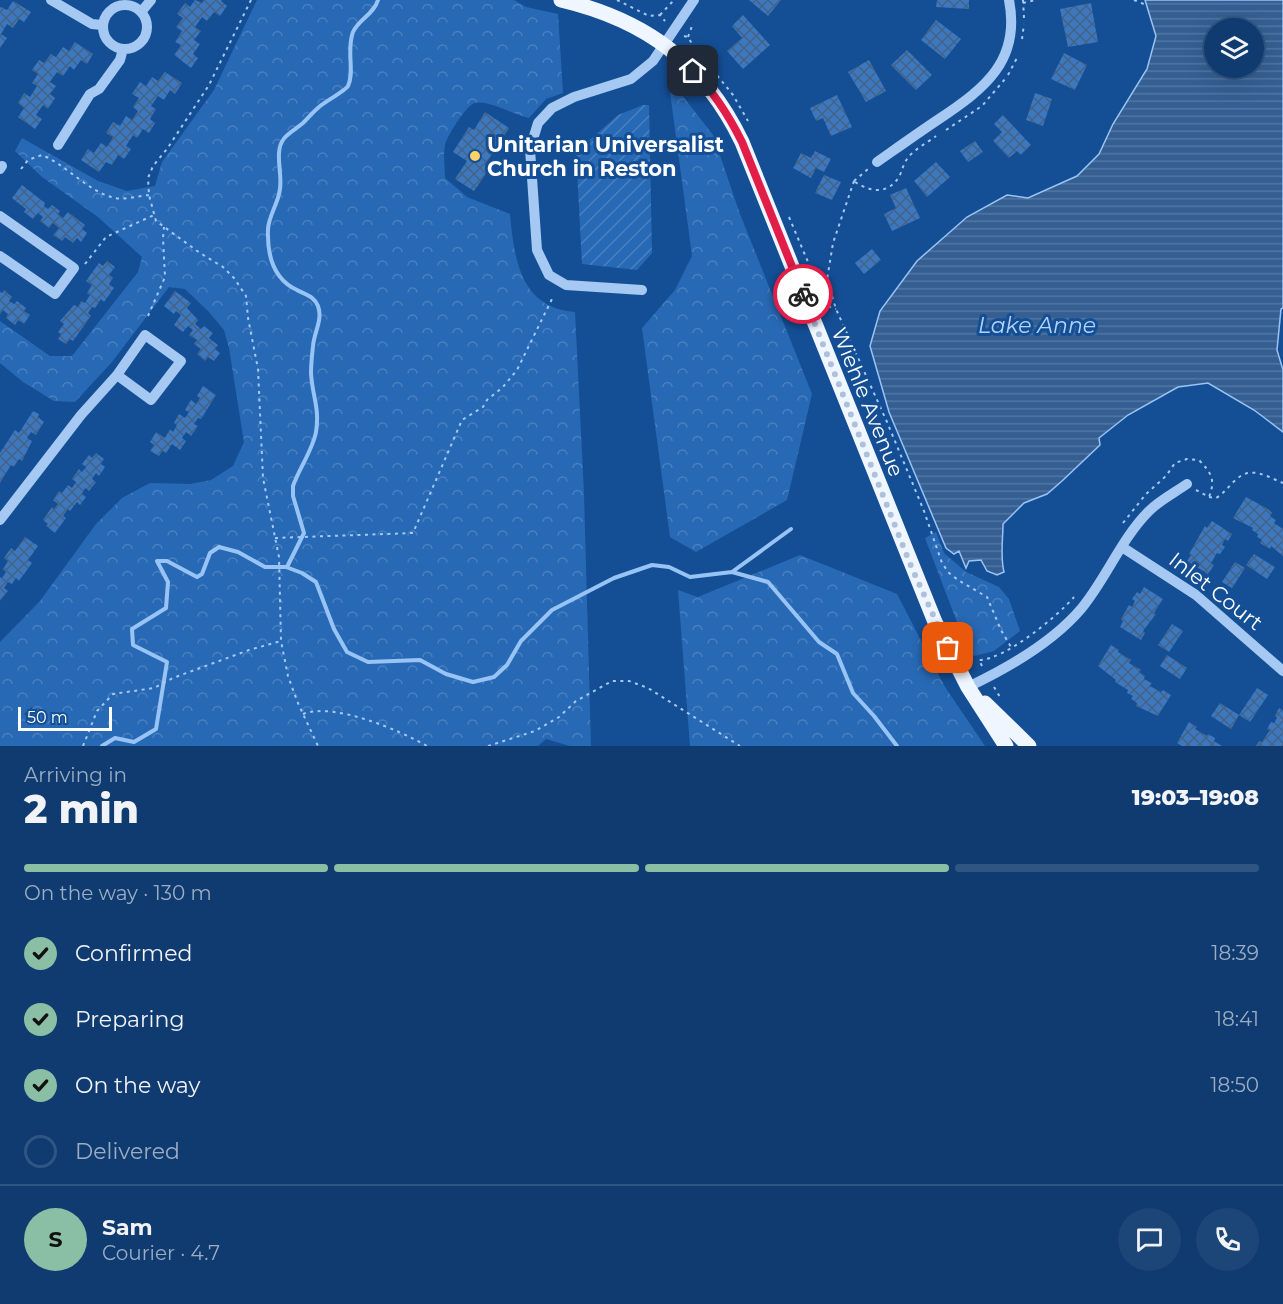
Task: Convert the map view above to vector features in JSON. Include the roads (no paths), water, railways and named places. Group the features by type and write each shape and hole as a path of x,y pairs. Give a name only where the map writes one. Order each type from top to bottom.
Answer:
{"main road":[{"name":"Wiehle Avenue","path":"566,1 611,15 663,44 708,87 730,118 742,142 911,566 943,640 968,687 1006,746"},
{"name":"Wiehle Avenue","path":"968,687 1029,746"}],"street":[{"path":"51,0 92,24 102,25"},
{"path":"141,12 151,0"},
{"path":"642,290 566,285 549,275 537,250 530,149 538,123 552,108 574,97 632,79 653,61 693,0"},
{"path":"877,162 972,97 995,74 1009,43 1011,26 1009,0"},
{"path":"130,5 141,12 147,21 147,33 141,43 130,49 119,49 110,43 104,34 102,25 108,13 118,6 130,5"},
{"path":"58,145 90,94 99,90 120,60 123,49"},
{"path":"0,216 74,268 56,294 0,256"},
{"path":"0,520 81,415 117,375 145,335 181,361 151,400 117,375"},
{"path":"968,687 1051,637 1073,617 1094,591 1122,547 1150,510 1187,484"},
{"name":"Inlet Court","path":"1122,547 1196,595 1283,671"}],"water":[{"name":"Lake Anne","path":"1145,0 1283,0 1283,308 1281,309 1277,350 1283,370 1283,432 1254,410 1208,383 1178,387 1128,415 1099,438 1100,445 1062,481 1047,494 1024,503 1003,524 1004,572 997,575 987,571 981,560 969,561 966,568 959,551 954,554 946,548 889,412 870,346 880,311 917,261 967,217 1007,195 1028,198 1077,176 1099,154 1113,124 1147,69 1156,36"}],"waterway":[{"path":"287,567 304,533 293,496 293,486 316,432 317,416 311,370 319,311 314,300 282,279 270,256 268,229 280,189 280,147 287,135 348,86 351,74 350,46 353,32 378,0"},
{"path":"102,746 115,738 134,742 156,729 167,662 133,645 132,629 166,608 168,582 157,561 167,561 197,577 202,574 210,553 219,547 238,552 265,567 286,567 302,573 316,582 334,629 347,652 368,662 420,660 446,674 473,682 494,677 507,665 521,641 552,610 614,578 652,565 669,567 690,577 732,572 791,529"},
{"path":"732,572 768,582 819,642 837,654 853,693 897,746"}],"place":[{"name":"Unitarian Universalist Church in Reston","path":"475,156"}]}
